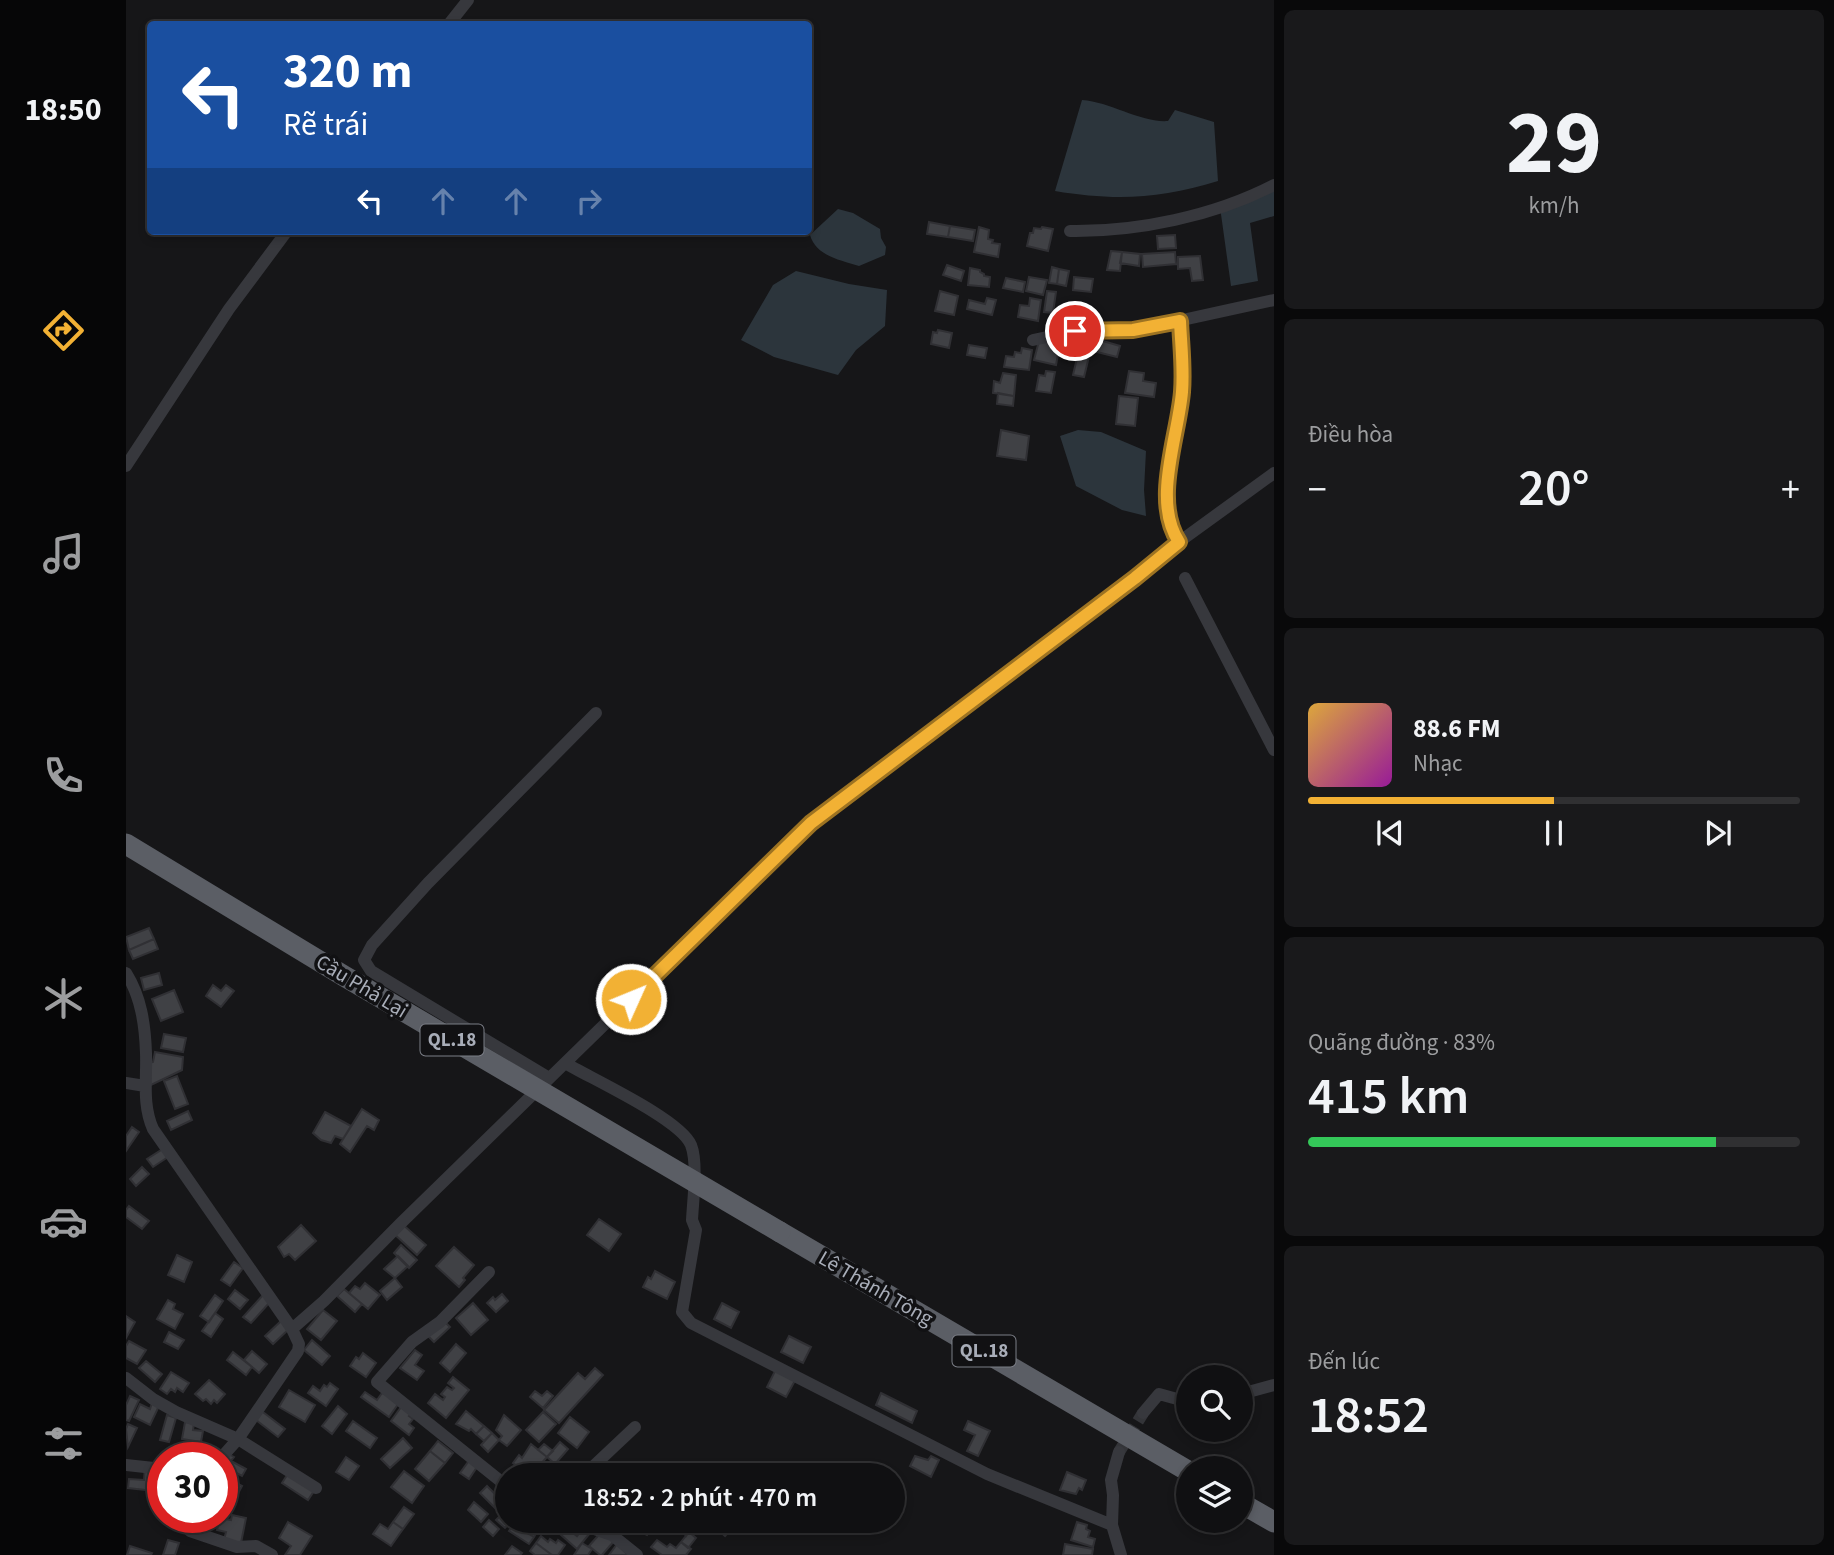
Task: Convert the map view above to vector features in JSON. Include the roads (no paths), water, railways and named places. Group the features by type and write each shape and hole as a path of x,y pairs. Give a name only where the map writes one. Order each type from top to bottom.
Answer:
{"highway":[{"name":"Cầu Phả Lại","path":"126,844 344,976 780,1232"},
{"name":"Lê Thánh Tông","path":"780,1232 1176,1464"},
{"path":"1253,1510 1274,1522"}],"street":[{"path":"451,21 467,0"},
{"path":"1070,231 1127,229 1212,210 1274,185"},
{"path":"126,466 229,309 284,235"},
{"path":"1033,340 1075,331 1133,330 1274,300"},
{"path":"1179,542 1169,524 1168,508 1170,466 1182,394 1180,321"},
{"path":"292,1329 324,1301 811,823 1179,542 1274,473"},
{"path":"1185,578 1274,750"},
{"path":"549,1079 371,971 365,960 372,945 428,883 596,713"},
{"path":"126,973 134,985 142,1009 146,1053 145,1103 153,1129 292,1329 299,1344 299,1349 235,1442"},
{"path":"565,1063 676,1126 690,1143 693,1156 692,1220 696,1230 682,1312 691,1323 987,1474 1112,1525"},
{"path":"126,1083 145,1086"},
{"path":"489,1272 440,1322 412,1342 377,1382 495,1477"},
{"path":"126,1378 153,1399 176,1412 238,1438 316,1488"},
{"path":"1253,1391 1274,1385"},
{"path":"1143,1413 1159,1394 1176,1399"},
{"path":"597,1463 635,1427"},
{"path":"1119,1452 1111,1480 1112,1525 1121,1555"},
{"path":"126,1465 147,1467"},
{"path":"196,1533 237,1546 256,1546 272,1555"},
{"path":"606,1533 638,1555"}],"tunnel":[{"path":"1119,1452 1143,1413"}]}
